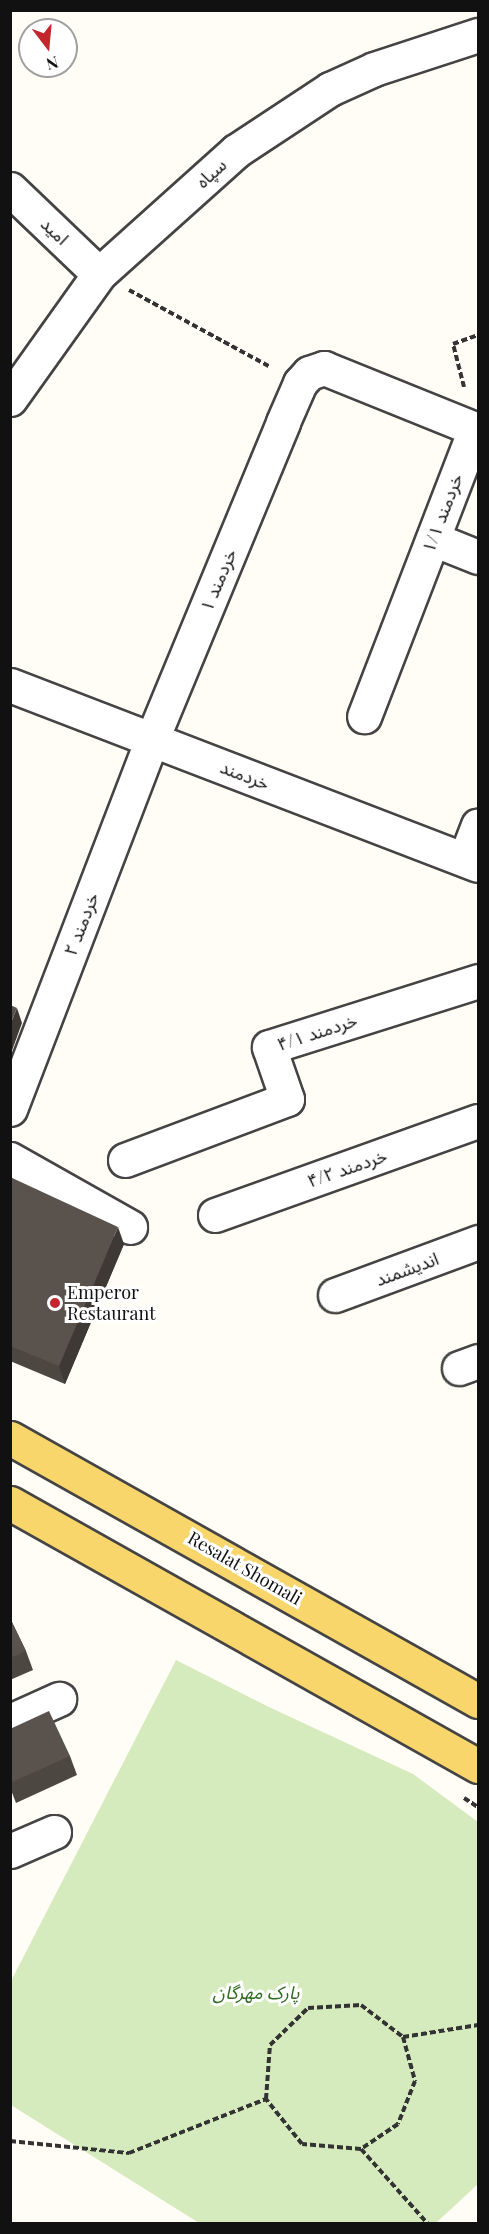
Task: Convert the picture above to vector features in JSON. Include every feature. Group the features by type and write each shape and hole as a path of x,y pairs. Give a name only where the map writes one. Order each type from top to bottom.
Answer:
{"main road":[{"name":"Resalat Shomali","path":"10,1438 478,1701"},
{"path":"10,1503 478,1766"}],"street":[{"name":"سپاه","path":"10,399 99,274 236,151 330,89 374,69 478,35"},
{"name":"امید","path":"10,189 99,274"},
{"path":"300,383 309,373 324,368 475,429"},
{"name":"خردمند ۱","path":"152,739 300,383"},
{"name":"خردمند ۱/۱","path":"364,716 475,429"},
{"path":"433,538 478,557"},
{"name":"خردمند","path":"10,685 472,862"},
{"name":"خردمند ۲","path":"10,1108 152,739"},
{"path":"472,862 478,825"},
{"name":"خردمند ۴/۱","path":"125,1160 287,1099 269,1047 478,981"},
{"name":"خردمند ۴/۲","path":"215,1215 478,1121"},
{"path":"10,1159 130,1227"},
{"name":"اندیشمند","path":"335,1295 478,1242"},
{"path":"10,1721 59,1699"},
{"path":"10,1851 54,1832"}],"path":[{"path":"99,274 300,383"},
{"path":"475,429 453,344 478,335"},
{"path":"361,2005 403,2037 415,2081 398,2124 361,2149 302,2144 266,2099 270,2045 308,2008 361,2005"},
{"path":"403,2037 478,2025"},
{"path":"10,2141 129,2153 266,2099"},
{"path":"361,2149 428,2223"}],"green space":[{"name":"پارک مهرگان","path":"176,1660 269,1707 413,1774 478,1822 478,2184 436,2223 199,2223 11,2105 11,1981"}],"building":[{"path":"10,1005 17,1008 10,1025"},
{"name":"Emperor Restaurant","path":"10,1177 118,1227 59,1366 10,1346"},
{"path":"10,1618 26,1651 10,1658"},
{"path":"49,1711 70,1756 10,1783 10,1729"}],"place":[{"name":"Emperor Restaurant","path":"55,1303"}]}
